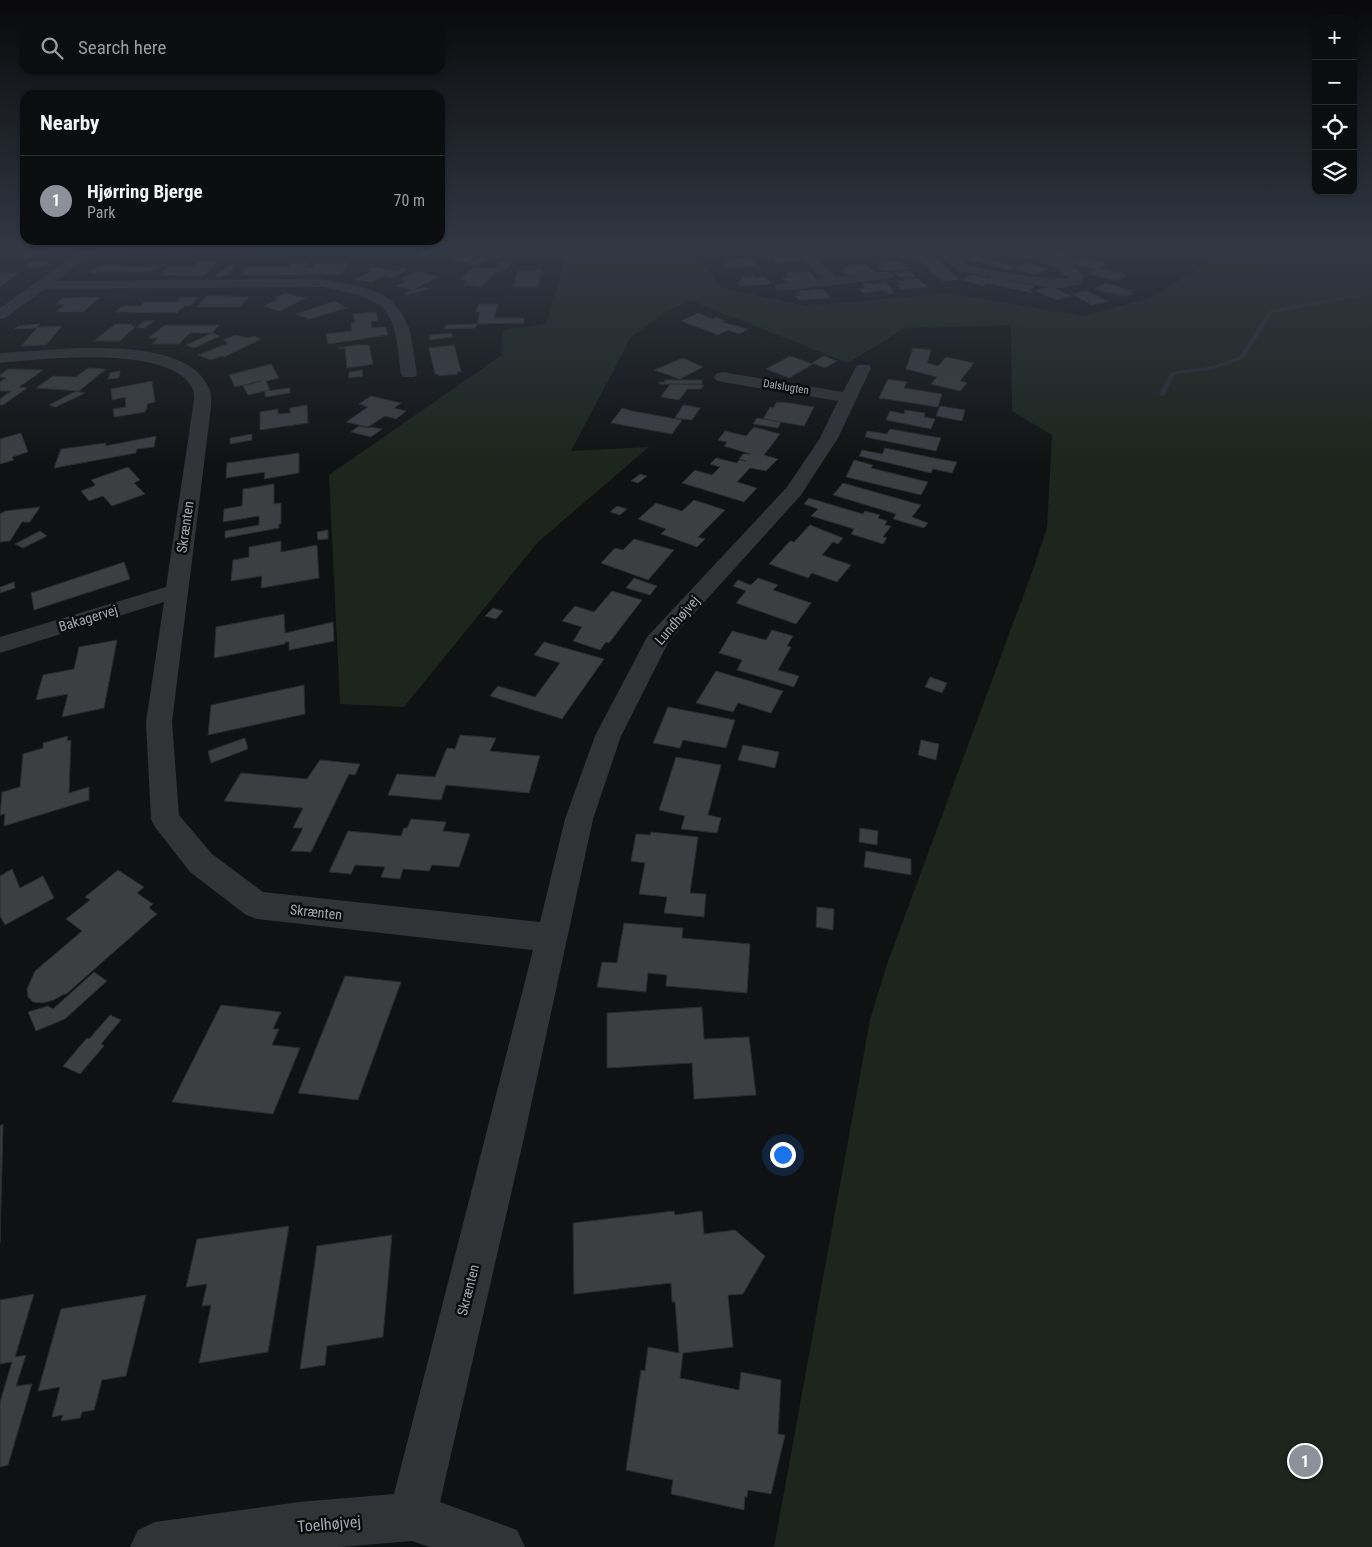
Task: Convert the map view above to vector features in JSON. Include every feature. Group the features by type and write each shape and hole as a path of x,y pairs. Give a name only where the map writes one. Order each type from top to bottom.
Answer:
{"street":[{"path":"399,321 409,374"},
{"name":"Skrænten","path":"0,358 112,353 154,357 181,367 191,374 202,389 202,407 159,722 165,819 201,863 257,905 552,938 412,1517"},
{"name":"Lundhøjvej","path":"552,938 579,819 608,736 659,637 794,491 829,438 863,368"},
{"name":"Dalslugten","path":"722,377 850,398"},
{"name":"Bakagervej","path":"0,645 176,591"},
{"name":"Toelhøjvej","path":"156,1547 299,1526 412,1517 500,1547"}],"shaded area":[{"path":"547,321 653,321 631,337 571,451 649,447 538,542 404,707 340,704 329,475 502,355 503,330 546,324"},
{"path":"743,321 1372,321 1372,1547 774,1547 870,1020 886,967 1047,528 1052,435 1012,411 1011,325 905,328 848,363"}],"building":[{"path":"145,321 154,321 145,328 136,328"},
{"path":"355,321 371,321 372,328 386,327 388,335 328,344 326,334 352,331 351,323 355,323"},
{"path":"478,321 524,321 524,323 477,324"},
{"path":"682,321 724,321 722,322 748,329 739,334 728,330 718,335"},
{"path":"40,324 36,328 14,329 18,326"},
{"path":"115,324 133,324 131,326 136,326 120,341 94,341"},
{"path":"477,324 475,328 444,329 446,325"},
{"path":"165,325 219,325 212,333 190,333 179,344 152,344 158,338 148,338"},
{"path":"62,326 46,345 21,346 38,327"},
{"path":"212,333 220,336 194,348 186,345"},
{"path":"451,333 453,337 430,340 429,335"},
{"path":"235,335 249,338 254,336 261,339 224,357 221,356 211,360 198,355 229,343 223,340"},
{"path":"369,345 373,364 347,368 345,348 338,348"},
{"path":"454,345 461,371 457,372 458,374 439,376 435,374 429,348"},
{"path":"913,348 931,350 927,363 938,366 946,357 974,363 960,381 967,383 960,391 931,384 937,377 906,369"},
{"path":"790,356 813,364 789,378 766,369"},
{"path":"824,356 837,361 825,368 812,363"},
{"path":"683,358 703,367 680,379 654,370"},
{"path":"271,364 279,378 266,381 270,390 248,395 243,386 261,381 235,387 229,375"},
{"path":"88,368 106,369 79,391 36,388 53,376 76,377"},
{"path":"8,369 43,370 19,387 27,388 3,405 0,405 0,399 11,391 0,391 0,382 6,378 0,377 0,375"},
{"path":"362,370 363,376 349,378 349,372"},
{"path":"120,371 119,378 108,379 110,373"},
{"path":"888,379 907,382 904,388 942,394 938,407 879,398"},
{"path":"665,380 702,380 702,384 659,384 659,382 665,382"},
{"path":"152,381 155,402 147,404 145,412 114,417 113,409 126,407 125,397 112,400 111,389"},
{"path":"670,384 704,385 701,389 687,389 679,400 661,397"},
{"path":"290,388 290,393 265,397 265,391"},
{"path":"76,391 85,393 56,407 49,405"},
{"path":"371,396 401,403 394,408 406,411 396,419 385,416 368,427 346,422 368,407 359,404"},
{"path":"777,402 814,407 804,426 763,419 770,407 773,408"},
{"path":"307,405 308,423 260,430 260,412 278,409 278,414 290,413 290,408"},
{"path":"683,405 700,408 692,420 675,418"},
{"path":"940,406 965,410 962,421 936,416"},
{"path":"622,408 682,420 672,434 611,423"},
{"path":"905,410 925,413 924,417 935,419 931,429 886,420 890,411 904,414"},
{"path":"757,418 781,422 778,428 753,424"},
{"path":"359,426 382,429 371,437 351,432"},
{"path":"754,427 780,434 764,455 778,459 766,471 750,468 737,482 757,488 744,502 682,483 695,470 712,475 720,467 710,464 716,458 737,463 739,460 746,461 739,459 743,454 751,454 724,446 727,442 718,440 725,431 746,436"},
{"path":"890,429 941,438 936,451 865,437 867,431 887,434"},
{"path":"21,433 28,452 12,457 14,460 0,464 0,439"},
{"path":"252,434 252,440 230,444 230,438"},
{"path":"156,436 154,447 137,449 136,453 54,468 61,449 106,443 105,446"},
{"path":"885,448 957,462 952,473 933,469 931,473 859,456 862,450 882,454"},
{"path":"299,453 299,473 264,479 265,472 226,478 227,463"},
{"path":"854,460 873,465 871,468 928,482 921,495 846,477"},
{"path":"128,467 140,480 134,483 145,494 112,506 103,496 89,501 81,491 94,486 95,484 91,480"},
{"path":"640,474 647,476 638,483 631,481"},
{"path":"843,483 921,505 912,517 928,523 924,528 893,519 896,514 833,495"},
{"path":"274,484 274,504 281,503 281,524 279,524 279,528 225,538 225,531 259,525 259,516 223,522 224,509 242,506 243,489"},
{"path":"809,498 863,514 865,511 880,515 878,518 887,521 885,525 891,526 883,537 887,538 883,544 851,534 854,529 811,516 818,509 804,504"},
{"path":"694,500 725,510 698,537 705,539 697,547 661,534 666,529 638,519 656,503 682,511"},
{"path":"617,506 627,509 620,515 610,512"},
{"path":"40,507 30,522 22,522 10,541 0,542 0,514 5,511"},
{"path":"810,525 843,538 838,544 833,542 822,555 851,565 837,582 812,573 808,578 769,564 790,541 794,542"},
{"path":"328,530 328,539 318,540 317,532"},
{"path":"40,531 47,536 23,548 15,544"},
{"path":"634,539 674,550 648,580 601,563 615,548 623,550"},
{"path":"281,541 281,552 317,545 319,578 261,588 262,576 231,581 233,560 249,557 249,547"},
{"path":"124,562 130,579 34,610 31,593"},
{"path":"634,578 657,586 650,595 626,588"},
{"path":"758,578 778,585 773,590 811,603 796,624 736,603 746,591 733,586 738,580 751,585"},
{"path":"14,582 15,588 0,593 0,587"},
{"path":"612,591 642,600 609,643 606,642 600,650 573,641 582,627 562,621 575,606 594,612"},
{"path":"493,608 503,611 496,619 485,616"},
{"path":"284,614 285,633 333,622 334,641 289,650 289,642 285,642 285,644 214,658 216,627"},
{"path":"772,630 793,636 787,646 791,647 778,670 799,676 794,687 737,670 742,660 719,653 732,631 766,640"},
{"path":"117,640 104,708 62,717 68,694 36,700 43,675 74,669 79,647"},
{"path":"544,642 604,659 562,719 490,696 498,686 535,697 560,663 534,655"},
{"path":"716,671 783,691 771,713 738,703 733,712 696,703"},
{"path":"930,677 947,683 942,693 925,687"},
{"path":"304,685 305,714 208,735 211,705"},
{"path":"668,707 735,720 726,748 683,740 680,748 653,743"},
{"path":"460,735 496,738 490,751 540,756 529,793 446,785 441,800 388,795 397,774 435,777 447,748 455,749"},
{"path":"68,736 67,741 71,740 69,793 89,787 89,800 4,826 5,814 0,815 2,792 20,787 23,754 43,748 43,743"},
{"path":"245,738 248,749 211,763 208,751"},
{"path":"921,740 939,744 936,760 918,755"},
{"path":"743,745 779,752 775,768 738,760"},
{"path":"676,757 721,765 708,815 721,818 717,833 681,829 685,816 659,810"},
{"path":"320,760 360,764 355,775 349,774 311,852 291,851 303,828 293,828 303,808 224,801 241,773 307,779"},
{"path":"411,819 446,822 443,831 470,834 459,867 432,865 429,871 403,869 400,879 381,877 385,867 355,865 351,874 329,872 348,831 401,836"},
{"path":"860,828 878,831 877,845 859,842"},
{"path":"651,832 698,837 690,893 706,894 704,917 664,913 667,897 639,894 645,863 631,861 636,834 650,835"},
{"path":"866,851 911,859 911,875 864,867"},
{"path":"12,869 20,888 43,876 54,898 5,925 0,916 0,876"},
{"path":"118,870 144,887 137,893 153,904 149,908 157,914 65,995 43,1003 33,1002 28,997 27,989 35,971 82,931 66,919 90,900 85,897"},
{"path":"817,907 834,909 833,930 816,927"},
{"path":"624,923 683,928 682,938 750,944 747,993 666,986 667,975 648,973 646,992 597,987 602,962 617,963"},
{"path":"94,972 107,981 65,1019 36,1031 28,1012 48,1006 53,1009"},
{"path":"345,976 401,982 358,1100 298,1093"},
{"path":"221,1005 281,1012 273,1029 279,1029 272,1045 300,1048 273,1114 172,1102"},
{"path":"702,1007 704,1039 749,1037 756,1095 694,1099 692,1063 607,1068 607,1013"},
{"path":"110,1015 121,1020 101,1044 104,1046 80,1074 63,1066 87,1038 89,1039"},
{"path":"3,1124 0,1243 0,1126"},
{"path":"674,1211 675,1215 702,1211 704,1234 735,1230 765,1256 743,1294 728,1295 733,1347 683,1353 680,1378 739,1390 741,1372 781,1380 778,1434 785,1435 771,1494 748,1490 747,1497 745,1496 744,1510 671,1494 673,1480 626,1470 641,1370 645,1371 648,1347 679,1353 675,1302 672,1302 671,1283 574,1294 573,1223"},
{"path":"289,1226 268,1352 199,1363 211,1305 202,1306 207,1284 186,1287 197,1239"},
{"path":"392,1235 383,1337 327,1346 325,1365 300,1369 317,1246"},
{"path":"34,1294 15,1357 26,1355 16,1386 32,1384 8,1465 0,1467 0,1402 12,1362 0,1364 0,1300"},
{"path":"146,1295 126,1376 102,1380 94,1410 82,1412 80,1418 61,1421 63,1415 52,1417 60,1387 38,1391 61,1309"}],"waterway":[{"path":"1162,395 1173,373 1210,368 1241,358 1265,321"}],"place":[{"name":"Hjørring Bjerge","path":"1305,1461"}]}
